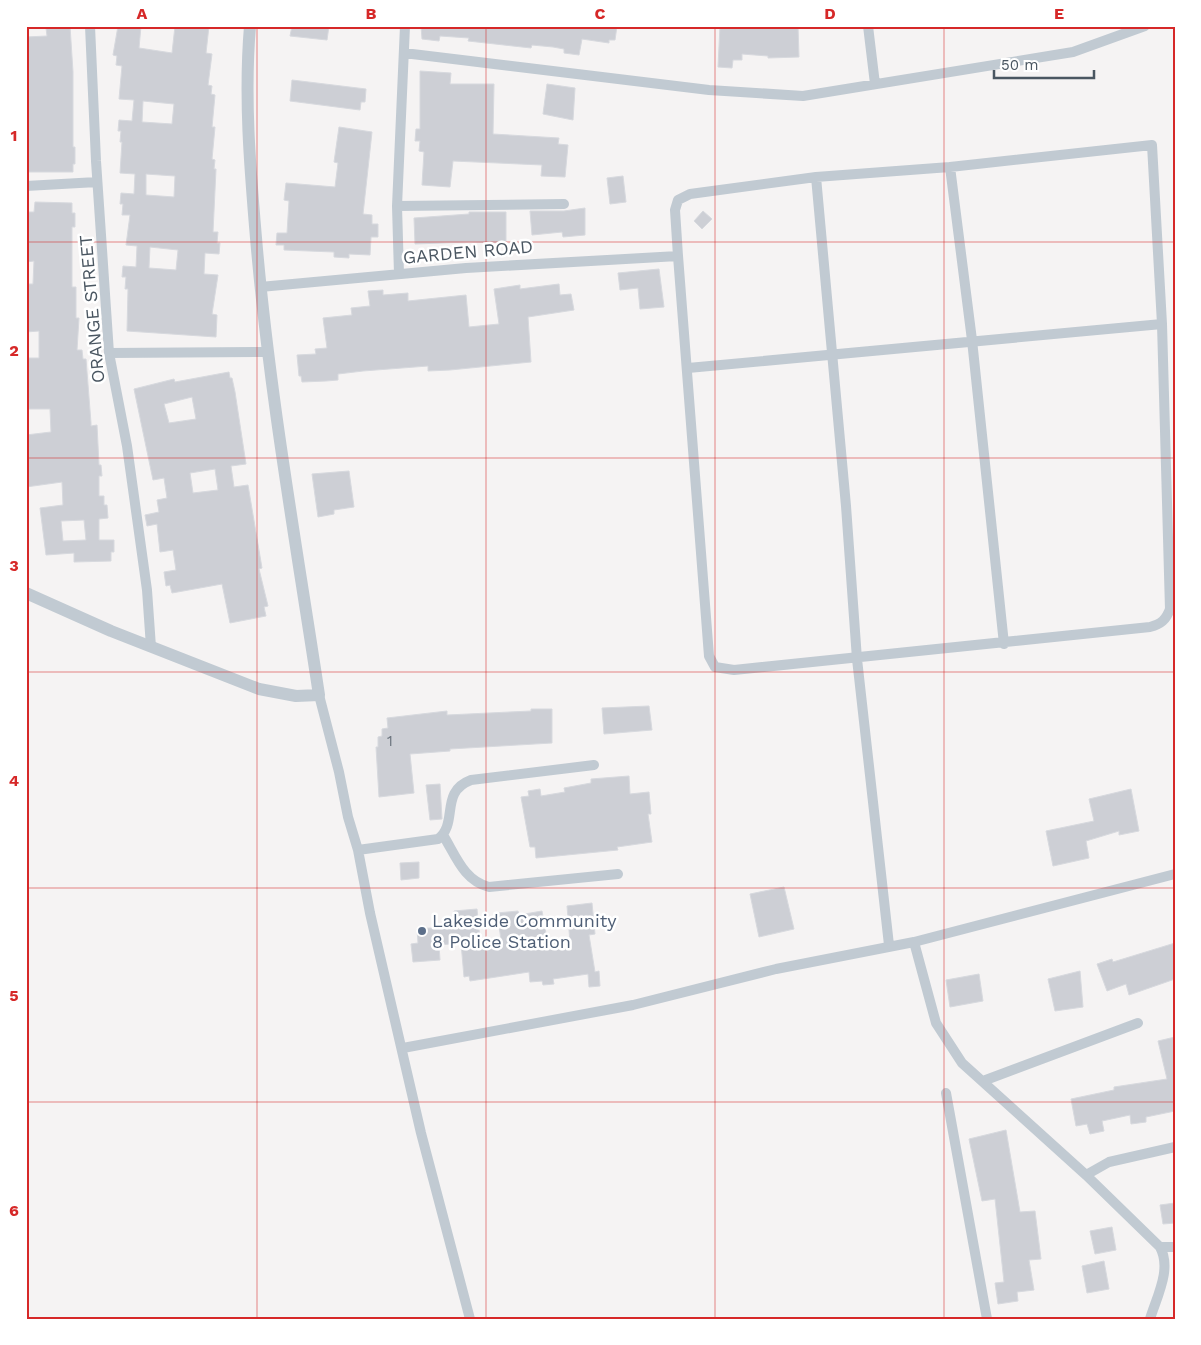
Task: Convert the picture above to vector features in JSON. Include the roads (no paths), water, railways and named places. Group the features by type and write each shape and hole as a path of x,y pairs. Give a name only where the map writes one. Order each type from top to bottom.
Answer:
{"street":[{"name":"ORANGE STREET","path":"90,26 97,182 109,353 127,446 147,590 151,647"},
{"path":"250,26 246,105 248,158 260,287 319,695 340,772 348,817 358,850 370,913 443,1221 470,1319"},
{"path":"400,274 397,206 405,26"},
{"path":"868,26 875,84"},
{"path":"404,53 709,90 803,96 1073,52 1145,26"},
{"path":"1152,145 1162,324 1170,609 1167,618 1160,624 1150,627 1004,644 734,670 715,667 709,656 678,256 676,210 678,200 690,194 816,177 950,167 1152,145"},
{"path":"950,167 972,340 1004,644"},
{"path":"816,177 857,659 889,945"},
{"path":"26,186 97,182"},
{"path":"397,206 564,204"},
{"name":"GARDEN ROAD","path":"260,287 555,262 678,256"},
{"path":"688,368 972,340 1162,324"},
{"path":"109,353 268,352"},
{"path":"26,593 151,647 273,693 319,695"},
{"path":"594,765 463,782 453,794 443,835 470,878 477,884 489,887 618,874"},
{"path":"358,850 431,840 443,835"},
{"path":"403,1048 633,1005 776,969 889,945 914,942 1175,874"},
{"path":"914,942 936,1023 962,1063 1086,1175 1160,1247 1164,1256 1165,1269 1150,1319"},
{"path":"983,1081 1138,1023"},
{"path":"946,1093 986,1319"},
{"path":"1086,1175 1109,1162 1175,1147"},
{"path":"1160,1247 1175,1247"}],"place":[{"name":"Lakeside Community 8 Police Station","path":"422,931"}]}
